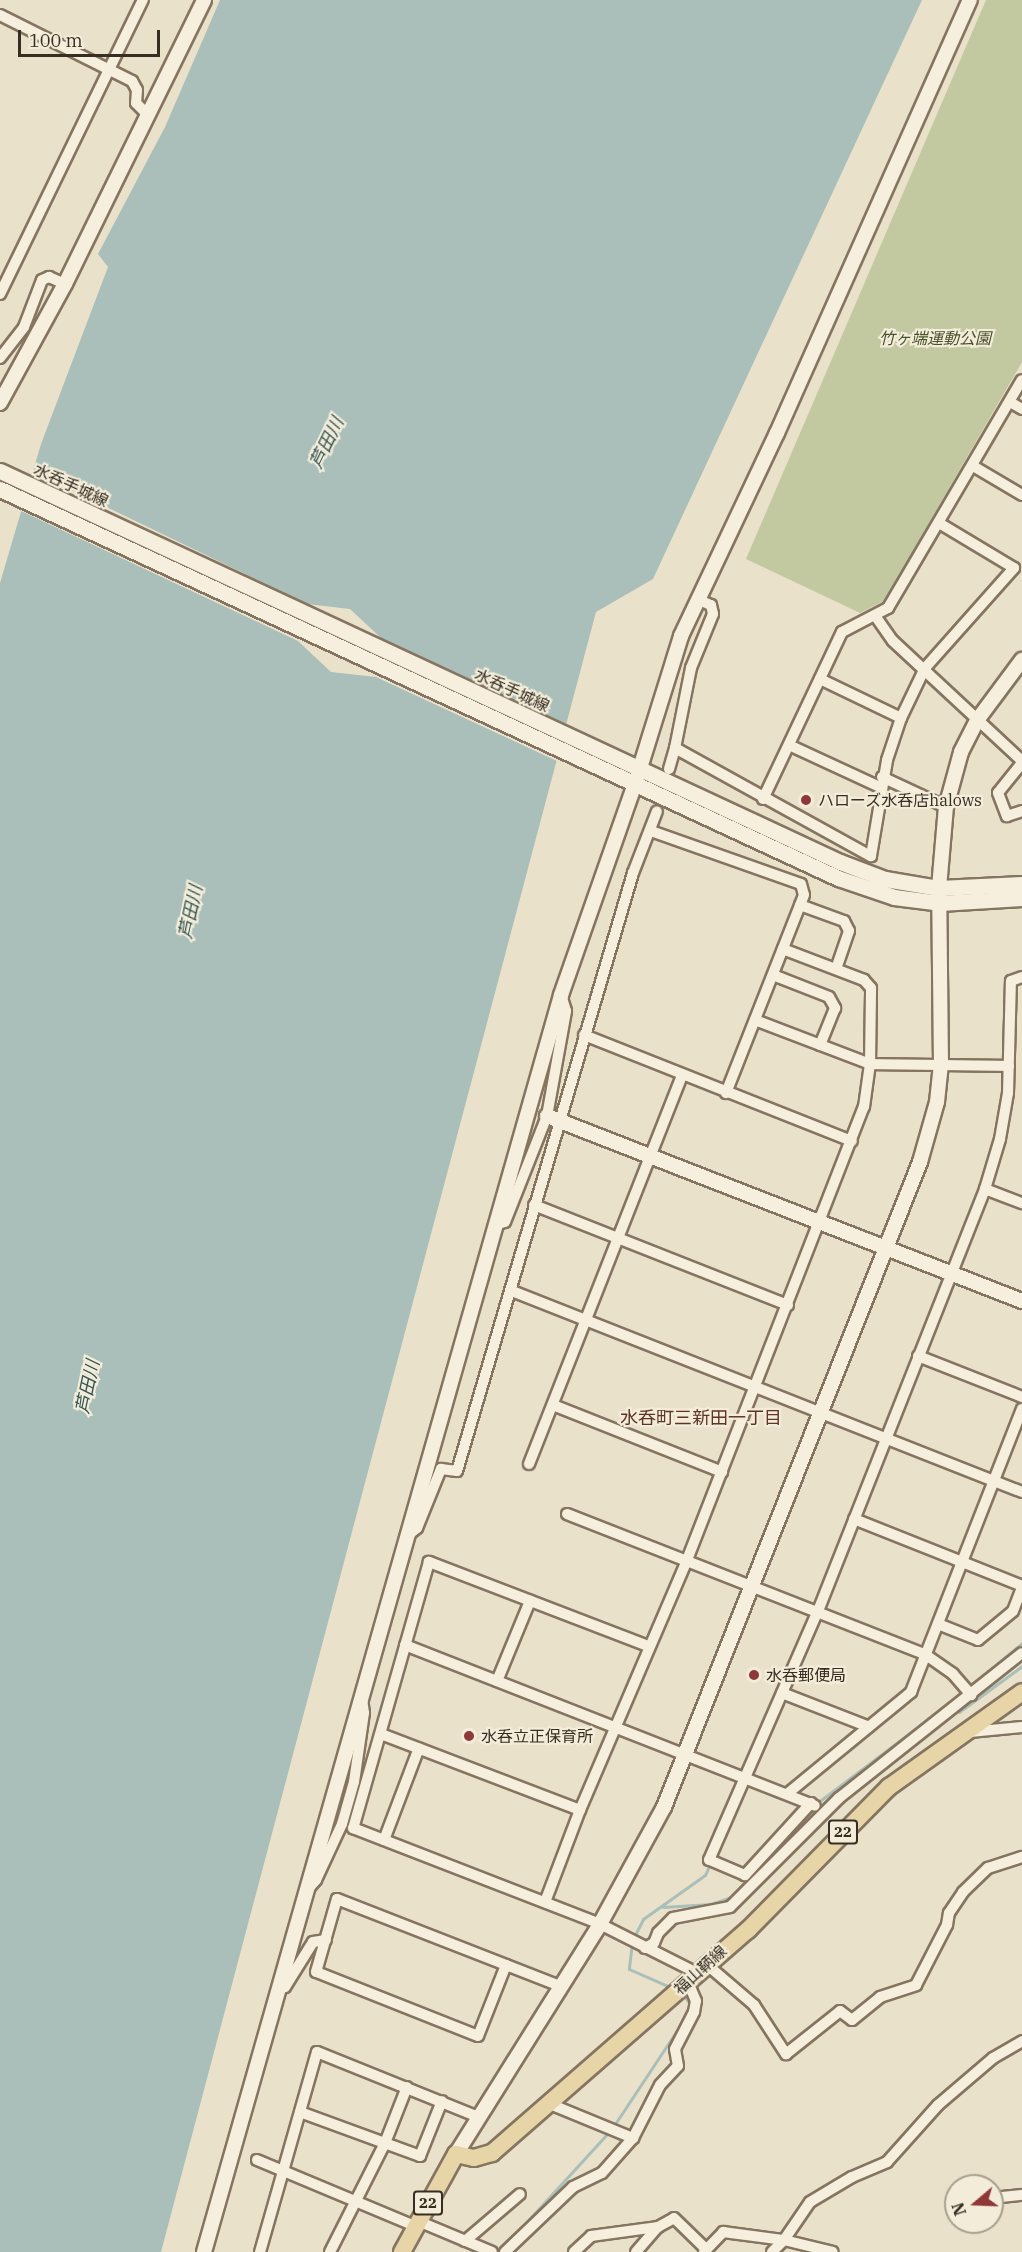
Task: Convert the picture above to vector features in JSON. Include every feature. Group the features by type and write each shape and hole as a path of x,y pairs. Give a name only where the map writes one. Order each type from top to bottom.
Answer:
{"main road":[{"name":"水呑手城線","path":"0,471 616,767"},
{"name":"水呑手城線","path":"0,489 638,777 840,862 940,896 1022,898"},
{"name":"水呑手城線","path":"940,896 1022,884"},
{"name":"福山鞆線","path":"456,2154 474,2158 492,2153 748,1930 889,1787 970,1732 1022,1692"},
{"name":"22","path":"402,2252 456,2154"}],"street":[{"path":"0,294 143,0"},
{"path":"0,403 65,284 204,0"},
{"path":"204,2252 561,995 638,777 681,636 970,0"},
{"path":"0,15 132,81 137,90 136,103 148,115"},
{"path":"0,358 24,327 42,280 50,277 65,284"},
{"path":"763,799 842,632 876,617 888,608 1022,380"},
{"path":"1010,402 1022,409"},
{"path":"973,465 1022,495"},
{"path":"675,748 763,799 871,856 881,782 901,718 925,668 1018,564 939,524"},
{"path":"669,769 691,668 713,614 711,605 699,600"},
{"path":"876,617 893,641 925,668 1022,762 998,793 1007,816 1022,811"},
{"path":"456,2154 600,1924 643,1850 687,1754 920,1162 937,1102 941,1065 940,896 946,807 961,752 978,719 1022,660"},
{"path":"820,679 901,718"},
{"path":"789,745 946,807"},
{"path":"495,1225 505,1222 553,1118 584,1035 633,873 657,811"},
{"path":"651,831 801,884 804,895 726,1093"},
{"path":"800,905 844,921 849,931 836,969"},
{"path":"545,1902 580,1810 648,1646 687,1560 822,1222 864,1107 870,1065 871,988 864,980 783,949"},
{"path":"773,975 829,997 835,1008 820,1045"},
{"path":"839,1798 815,1806 745,1875 709,1860 818,1611 984,1189 1000,1138 1009,1066 1011,981 1022,977"},
{"path":"407,1536 417,1528 441,1469 457,1471 512,1292 553,1118 566,1011 561,995"},
{"path":"755,1020 870,1065 1009,1066"},
{"path":"584,1035 682,1076 852,1141"},
{"path":"529,1464 682,1076"},
{"path":"553,1118 651,1154 1022,1301"},
{"path":"984,1189 1022,1203"},
{"path":"534,1205 788,1305"},
{"path":"512,1292 1022,1492"},
{"path":"918,1356 1022,1397"},
{"path":"553,1405 722,1472"},
{"path":"787,1794 911,1692 1022,1409"},
{"path":"567,1514 926,1655 953,1674 971,1695"},
{"path":"854,1519 1022,1586 1012,1611 978,1640 938,1624"},
{"path":"307,1890 316,1880 347,1826 381,1734 429,1562 648,1646"},
{"path":"497,1681 530,1601"},
{"path":"405,1645 815,1806"},
{"path":"645,1948 654,1943 658,1934 673,1918 730,1907 800,1834 839,1798 1022,1653"},
{"path":"782,1693 869,1727"},
{"path":"347,1826 364,1713 362,1698"},
{"path":"970,1732 1022,1727"},
{"path":"381,1734 580,1810"},
{"path":"384,1840 419,1748"},
{"path":"800,1834 815,1806"},
{"path":"347,1826 600,1924 645,1948 689,1980 754,2006 786,2054 840,2011 852,2020 880,1997 916,1985 947,1925 949,1913 963,1892 988,1869 1022,1857"},
{"path":"506,1965 478,2036 316,1972 337,1899 560,1986"},
{"path":"278,1989 285,1987 313,1942 326,1940"},
{"path":"505,2252 573,2187 602,2173 633,2138 660,2085 678,2066 675,2049 694,2012 696,2001 689,1980"},
{"path":"772,2252 784,2240 810,2202 852,2177 887,2163 938,2105 993,2058 1022,2041"},
{"path":"260,2252 317,2052 479,2116"},
{"path":"330,2252 385,2144 407,2087"},
{"path":"300,2112 420,2156 442,2101"},
{"path":"550,2104 633,2138"},
{"path":"257,2160 356,2201 492,2252"},
{"path":"465,2241 520,2194"},
{"path":"1004,2197 1022,2195"},
{"path":"636,2252 658,2227 674,2218 705,2251 723,2232 784,2240 833,2252"},
{"path":"574,2252 591,2236 658,2227"}],"green space":[{"name":"竹ヶ端運動公園","path":"986,0 1022,0 1022,362 884,601 860,613 746,559"}],"water":[{"name":"芦田川","path":"220,0 922,0 653,579 596,612 161,2252 0,2252 0,583 41,444 108,267 98,254 165,127"}],"pier":[{"path":"30,470 307,604 350,609 381,638 569,725 559,762 376,677 331,672 298,641 19,510"}],"waterway":[{"path":"972,1685 1022,1643"},
{"path":"959,1712 1022,1666"},
{"path":"821,1800 961,1694"},
{"path":"663,1907 711,1904 731,1897 810,1813"},
{"path":"634,1937 643,1919 705,1875 709,1866"},
{"path":"632,1943 629,1969 672,1988"},
{"path":"683,1994 691,2006"},
{"path":"613,2127 687,2015"},
{"path":"499,2252 609,2132"}],"place":[{"name":"ハローズ水呑店halows","path":"806,800"},
{"name":"水呑郵便局","path":"754,1675"},
{"name":"水呑立正保育所","path":"469,1736"}],"district":[{"name":"水呑町三新田一丁目","path":"701,1418"}]}
